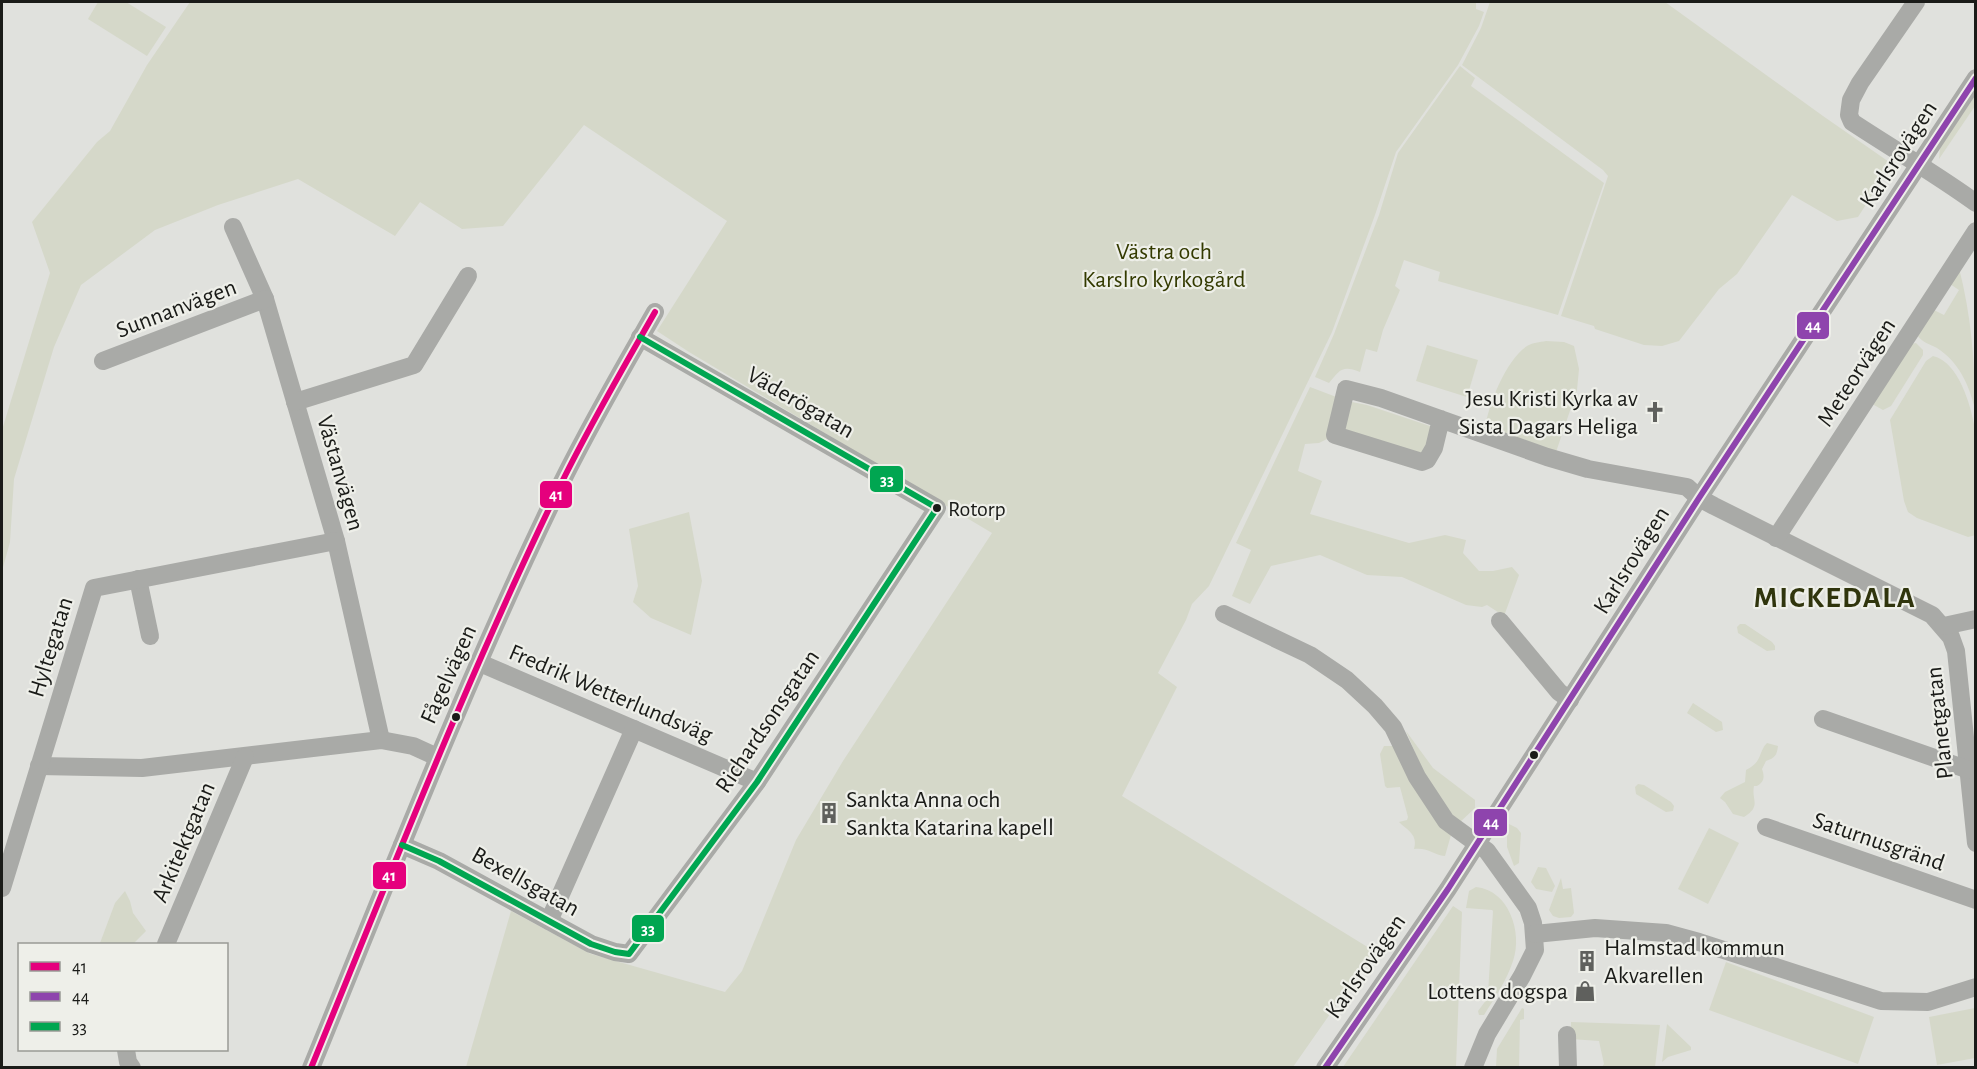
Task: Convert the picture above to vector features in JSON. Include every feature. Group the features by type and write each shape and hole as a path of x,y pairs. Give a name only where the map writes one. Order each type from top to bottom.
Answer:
{"street":[{"path":"1916,2 1860,83 1851,100 1849,115 1852,122 1976,202"},
{"name":"Karlsrovägen","path":"1325,1068 1448,889 1699,498 1976,78"},
{"name":"Västanvägen","path":"233,226 265,299 336,541 381,740"},
{"name":"Meteorvägen","path":"1776,538 1976,231"},
{"path":"295,402 414,365 468,276"},
{"name":"Sunnanvägen","path":"103,361 265,299"},
{"name":"Fågelvägen","path":"311,1068 437,757 560,485 655,312"},
{"name":"Väderögatan","path":"640,338 937,508"},
{"name":"Planetgatan","path":"1441,419 1434,448 1427,460 1416,460 1335,435 1346,389 1381,398 1441,419 1547,457 1588,469 1687,487 1699,498 1776,538 1922,609 1944,626 1956,651 1971,747 1969,770 1976,843"},
{"name":"Richardsonsgatan","path":"628,954 757,782 937,508"},
{"name":"Hyltegatan","path":"2,888 94,588 336,541"},
{"path":"138,579 150,636"},
{"path":"1224,614 1310,656 1347,680 1376,706 1393,728 1417,777 1446,821 1492,857 1531,915 1535,934 1535,950 1532,958 1487,1034 1473,1068"},
{"path":"1944,626 1967,619 1976,619"},
{"path":"1500,621 1559,692 1570,700"},
{"name":"Fredrik Wetterlundsväg","path":"480,663 757,782"},
{"path":"1822,719 1969,770"},
{"path":"549,921 634,729"},
{"path":"39,766 142,768 381,740 414,746 437,757"},
{"name":"Arkitektgatan","path":"167,943 245,757"},
{"name":"Saturnusgränd","path":"1766,827 1976,900"},
{"name":"Bexellsgatan","path":"402,845 439,861 591,944 628,954"},
{"path":"1535,934 1594,928 1666,933 1881,1000 1928,1002 1975,988"},
{"path":"1567,1035 1568,1068"},
{"path":"126,1051 128,1062 132,1068"}],"green space":[{"path":"98,2 126,2 166,27 147,56 88,19"},
{"name":"Västra och Karslro kyrkogård","path":"190,2 1476,2 1476,9 1484,12 1479,26 1458,65 1396,152 1332,332 1209,586 1192,604 1158,673 1177,687 1122,796 1374,951 1293,1067 466,1067 511,911 591,954 725,992 742,971 796,840 843,761 992,533 657,331 727,221 584,125 503,226 462,229 420,202 395,236 298,179 218,205 155,230 81,285 54,347 14,479 10,542 2,571 2,430 50,273 32,222 97,142 110,131 147,65"},
{"path":"1490,2 1665,2 1892,164 1858,217 1837,221 1792,195 1737,274 1719,289 1679,341 1662,346 1644,345 1561,316 1608,176 1462,65 1481,28"},
{"path":"1460,66 1475,78 1471,86 1604,183 1558,315 1438,281 1440,272 1404,260 1395,286 1400,290 1383,330 1377,352 1366,349 1360,372 1342,370 1329,383 1315,377 1334,334 1379,215 1398,153"},
{"path":"1975,95 1975,106 1939,159 1940,148"},
{"path":"1959,268 1972,338 1975,409 1970,391 1957,367 1945,354 1917,335 1934,310 1944,315 1959,290 1950,284"},
{"path":"1546,341 1564,342 1574,346 1579,369 1577,390 1556,452 1485,429 1494,396 1505,372 1527,346"},
{"path":"1916,343 1923,350 1923,355 1891,406 1883,410 1874,405 1873,402 1911,344"},
{"path":"1427,345 1478,360 1467,397 1416,381"},
{"path":"1933,356 1942,360 1957,376 1967,397 1975,429 1976,535 1968,537 1917,518 1908,512 1904,501 1890,420 1926,361"},
{"path":"1310,387 1339,398 1329,438 1319,443 1305,444 1298,471 1322,481 1310,514 1409,543 1445,535 1466,540 1463,553 1479,571 1512,567 1519,575 1504,616 1487,605 1482,607 1466,605 1402,577 1367,575 1320,555 1271,566 1250,604 1232,596 1251,550 1236,543"},
{"path":"1352,402 1433,427 1425,457 1352,438 1342,425"},
{"path":"689,512 702,581 691,635 651,618 633,602 638,586 629,529"},
{"path":"1745,624 1772,642 1775,650 1767,651 1738,633 1737,627"},
{"path":"1693,703 1722,722 1723,730 1716,732 1687,713"},
{"path":"1406,731 1433,768 1475,800 1475,808 1459,823 1432,792"},
{"path":"1767,743 1778,746 1778,749 1775,756 1766,761 1762,769 1764,777 1761,783 1754,786 1753,809 1744,817 1733,814 1720,798 1725,792 1745,782 1746,770 1755,764"},
{"path":"1384,746 1394,746 1451,835 1445,856 1423,849 1414,849 1413,836 1399,822 1407,820 1408,817 1400,787 1387,788 1385,786 1380,754"},
{"path":"1638,784 1644,785 1671,802 1674,806 1673,811 1666,812 1636,794 1635,787"},
{"path":"1507,823 1521,833 1519,863 1514,866 1507,847"},
{"path":"1709,828 1739,843 1708,904 1678,889"},
{"path":"1538,867 1546,868 1555,886 1552,892 1536,889 1531,882"},
{"path":"1561,878 1563,889 1571,888 1574,913 1571,917 1559,918 1553,916 1549,910"},
{"path":"1476,887 1487,890 1505,904 1511,915 1516,938 1513,961 1484,1015 1479,1015 1478,1011 1488,994 1493,911 1466,908 1469,891"},
{"path":"125,891 133,913 146,931 134,943 100,943 115,903"},
{"path":"1453,906 1462,912 1456,1067 1343,1067"},
{"path":"1726,962 1874,1017 1858,1064 1709,1010"},
{"path":"1522,1008 1524,1019 1520,1020 1519,1067 1496,1067 1497,1049"},
{"path":"1975,1008 1975,1058 1937,1065 1929,1017"},
{"path":"1571,1022 1660,1025 1655,1067 1602,1067 1604,1064 1599,1041 1571,1039"},
{"path":"1667,1024 1691,1047 1691,1050 1668,1057 1662,1062"}],"transit line":[{"name":"44","path":"1325,1068 1448,889 1699,498 1976,78"},
{"name":"41","path":"311,1068 430,776 525,559 582,443 655,312"},
{"name":"33","path":"402,845 439,861 591,944 629,954 757,782 937,508 640,337"}],"place":[{"name":"Jesu Kristi Kyrka av Sista Dagars Heliga","path":"1655,412"},
{"name":"Rotorp","path":"937,508"},
{"name":"Sankta Anna och Sankta Katarina kapell","path":"829,813"},
{"name":"Halmstad kommun Akvarellen","path":"1587,961"},
{"name":"Lottens dogspa","path":"1585,991"}],"district":[{"name":"MICKEDALA","path":"1835,597"}]}
